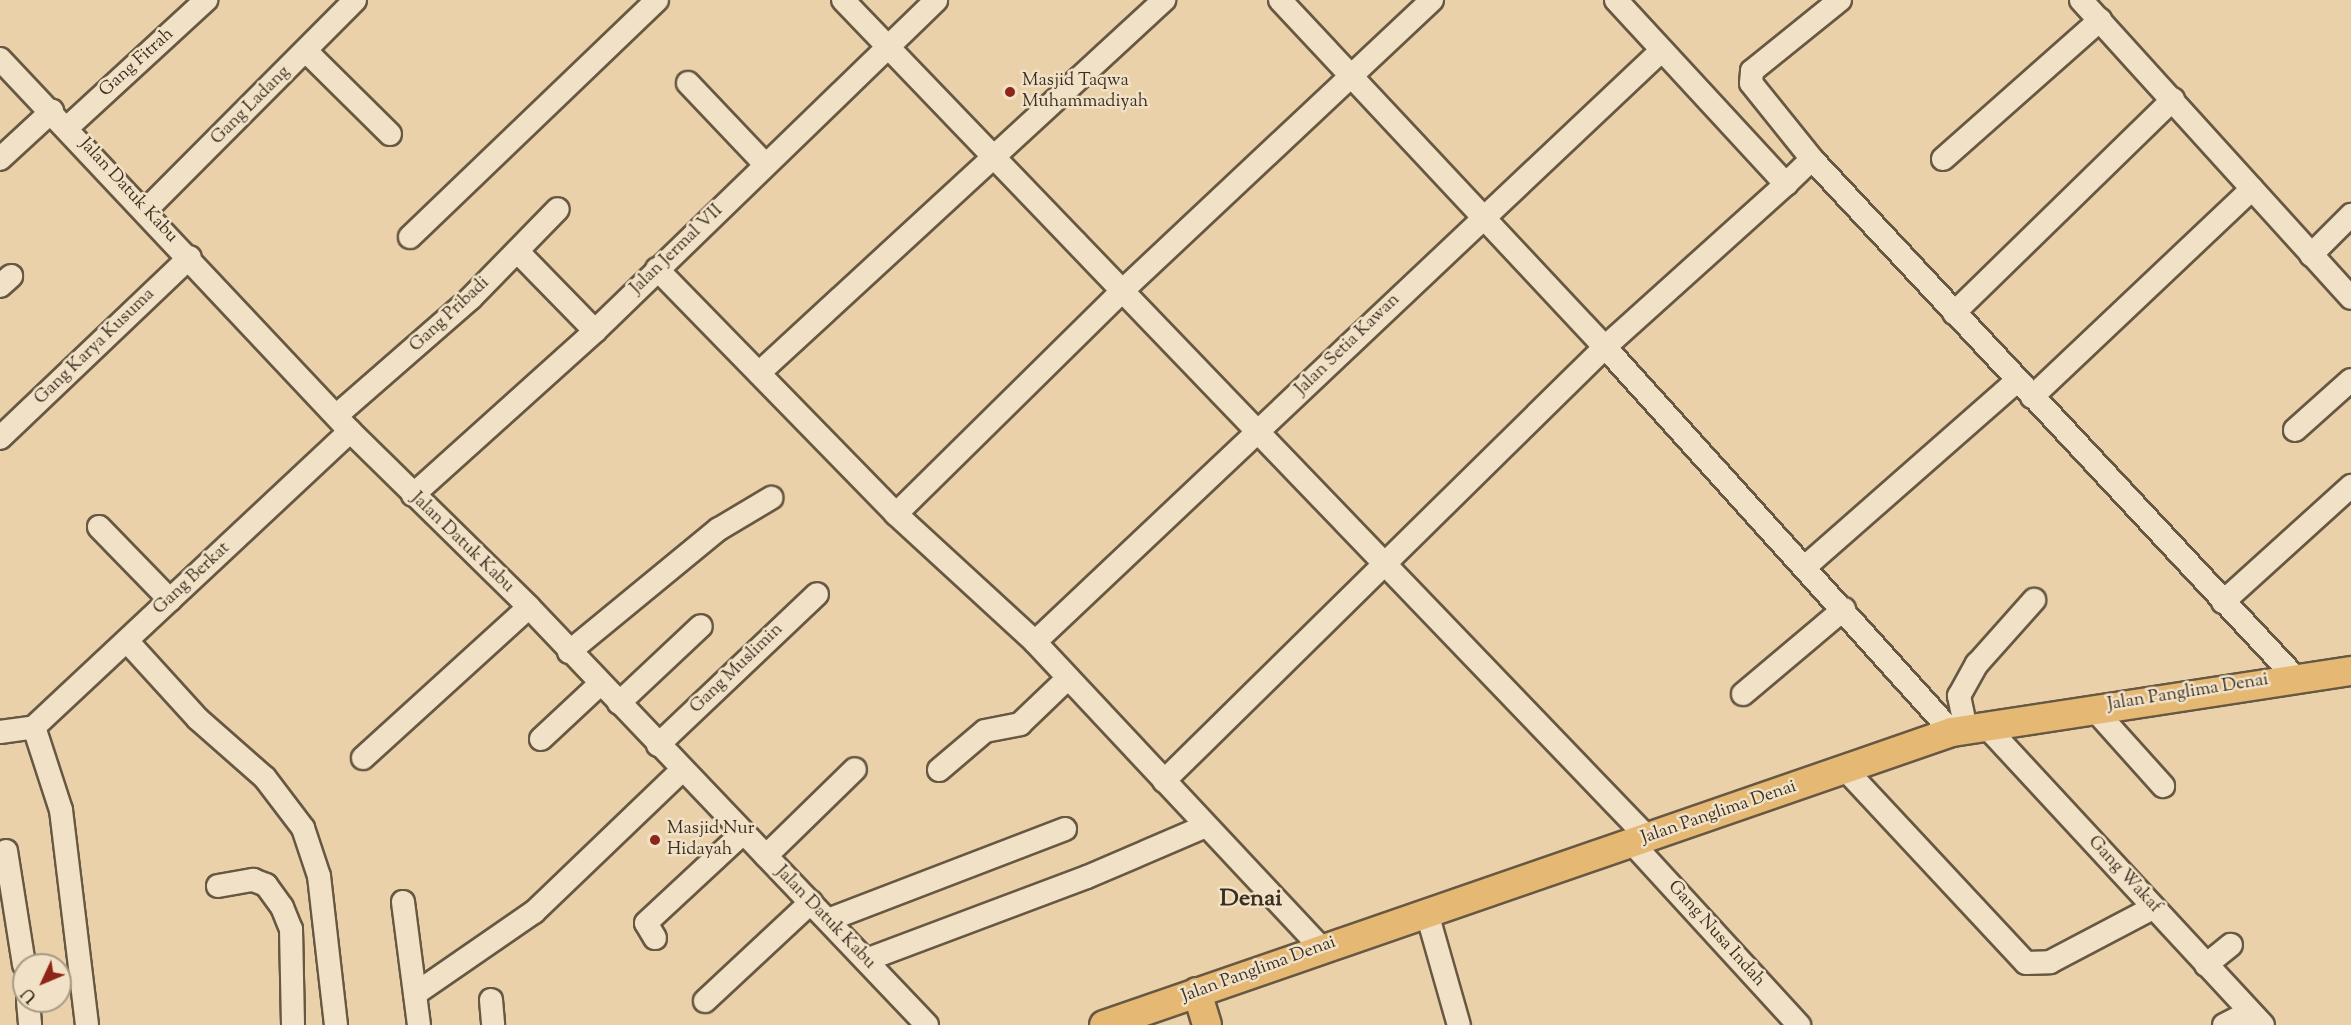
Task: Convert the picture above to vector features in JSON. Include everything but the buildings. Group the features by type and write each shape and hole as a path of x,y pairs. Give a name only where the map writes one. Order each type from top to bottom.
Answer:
{"main road":[{"name":"Jalan Panglima Denai","path":"1104,1025 1322,948 1967,729 2294,676 2351,671"},
{"path":"1197,993 1207,1025"}],"street":[{"name":"Gang Fitrah","path":"0,159 60,119 206,0"},
{"name":"Gang Ladang","path":"146,210 355,0"},
{"path":"410,237 657,0"},
{"name":"Gang Nusa Indah","path":"843,0 1120,293 1260,430 1641,841 1799,1025"},
{"name":"Jalan Jermal VII","path":"413,495 594,331 936,0"},
{"path":"759,373 1164,0"},
{"name":"Gang Wakaf","path":"1280,0 1354,73 1844,609 2154,908 2256,1018"},
{"path":"896,513 1120,293 1432,0"},
{"path":"1840,0 1752,71 1751,83 1812,159 2294,676"},
{"path":"2081,0 2351,298"},
{"path":"1622,2 1662,50 1786,184"},
{"path":"1943,159 2100,20"},
{"name":"Jalan Setia Kawan","path":"1035,642 1260,430 1482,215 1662,50"},
{"path":"306,51 390,134"},
{"name":"Jalan Datuk Kabu","path":"0,58 413,495 529,607 927,1025"},
{"path":"688,83 765,164"},
{"path":"1954,312 2173,99"},
{"path":"1164,781 1387,567 1605,346 1812,159"},
{"path":"1805,567 2025,389 2252,189"},
{"name":"Gang Pribadi","path":"344,423 558,209"},
{"path":"2311,255 2351,215"},
{"path":"517,251 594,331"},
{"name":"Gang Karya Kusuma","path":"0,438 190,257"},
{"path":"657,269 896,513 1035,642 1322,948"},
{"path":"2295,430 2351,380"},
{"name":"Gang Berkat","path":"34,727 170,600 344,423"},
{"path":"2223,602 2351,486"},
{"path":"569,651 719,529 771,498"},
{"path":"99,527 170,600"},
{"name":"Gang Muslimin","path":"658,745 817,594"},
{"path":"1967,729 1959,696 1977,664 2034,600"},
{"path":"363,758 529,607"},
{"path":"1743,693 1844,609"},
{"path":"619,703 701,626"},
{"path":"127,641 198,719 265,778 303,828 319,876 336,1025"},
{"path":"939,770 985,731 1020,724 1068,678"},
{"path":"541,739 600,684"},
{"path":"2092,708 2163,786"},
{"path":"0,732 34,727 61,810 87,1025"},
{"path":"766,856 855,769"},
{"path":"1845,769 2026,963 2050,962 2154,908"},
{"path":"415,994 534,912 682,770"},
{"path":"866,960 1087,878 1206,826"},
{"path":"828,920 1065,829"},
{"path":"655,938 646,923 743,833"},
{"path":"6,851 22,953"},
{"path":"218,886 253,880 266,885 282,907 291,929 293,1025"},
{"path":"403,902 419,1025"},
{"path":"705,1001 811,902"},
{"path":"1427,913 1459,1025"},
{"path":"2206,965 2231,945"},
{"path":"491,1000 493,1025"},
{"path":"2224,1025 2256,1018"}],"place":[{"name":"Masjid Taqwa Muhammadiyah","path":"1010,92"},
{"name":"Masjid Nur Hidayah","path":"655,840"}],"district":[{"name":"Denai","path":"1251,900"}]}
